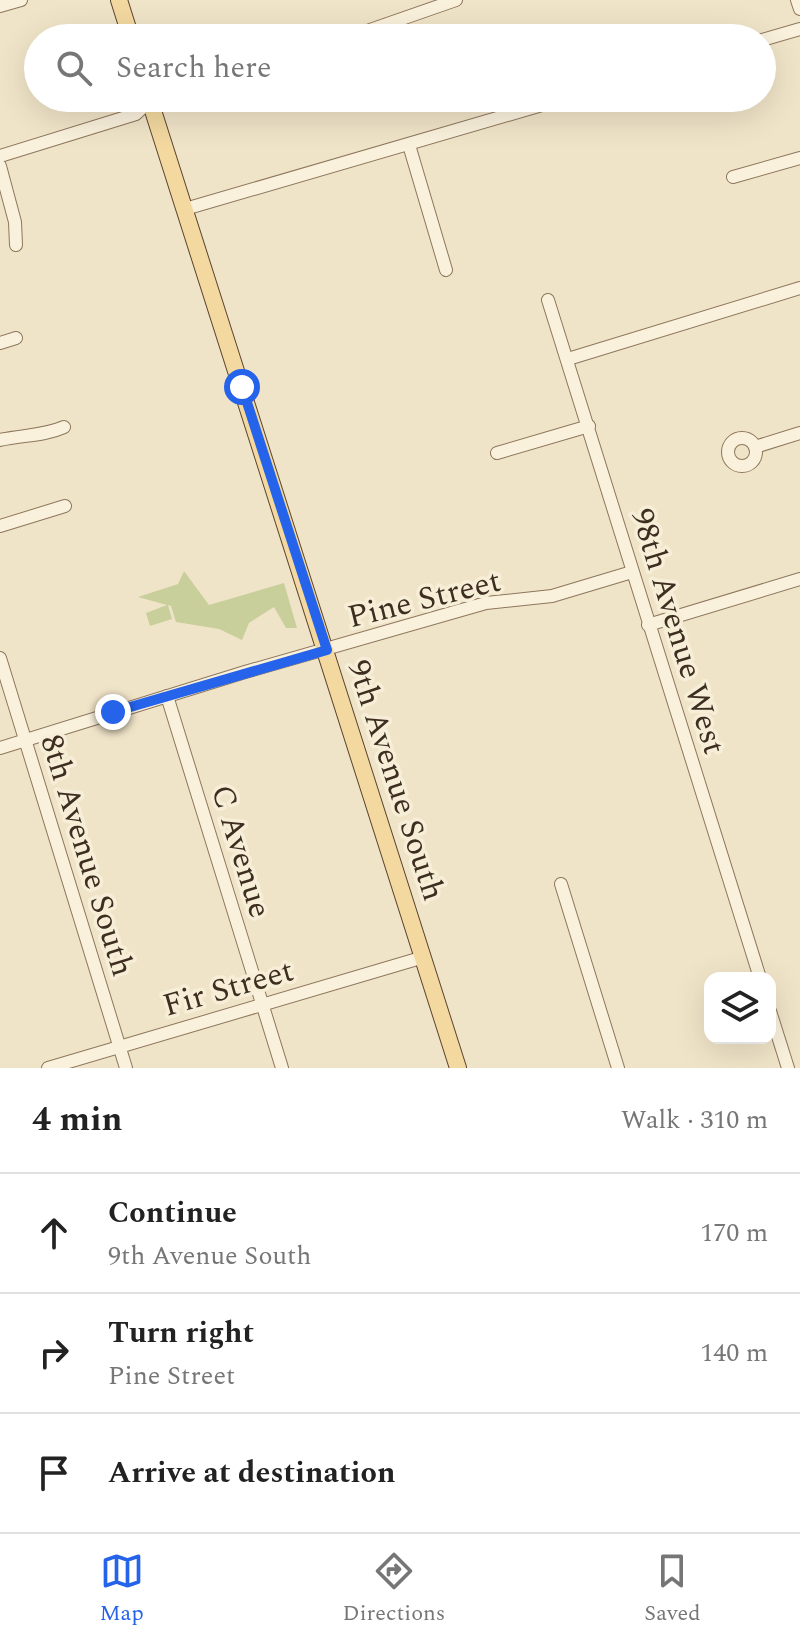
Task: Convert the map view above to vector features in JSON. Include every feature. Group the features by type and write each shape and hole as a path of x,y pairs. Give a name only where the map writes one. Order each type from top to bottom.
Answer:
{"main road":[{"path":"119,0 127,24"},
{"name":"9th Avenue South","path":"155,112 458,1068"}],"street":[{"path":"0,6 21,0"},
{"path":"387,24 456,0"},
{"path":"797,0 800,9"},
{"path":"776,36 800,29"},
{"path":"0,156 138,112"},
{"path":"185,209 519,112"},
{"path":"409,145 446,270"},
{"path":"733,177 800,158"},
{"path":"0,166 15,222 16,245"},
{"path":"568,359 800,288"},
{"name":"98th Avenue West","path":"548,300 758,972"},
{"path":"0,343 16,338"},
{"path":"497,453 589,426"},
{"path":"0,440 26,434 48,434 64,427"},
{"path":"755,447 800,433"},
{"path":"0,526 65,506"},
{"name":"Pine Street","path":"0,748 486,603 552,596 632,572"},
{"path":"648,625 800,579"},
{"name":"8th Avenue South","path":"0,658 126,1068"},
{"name":"C Avenue","path":"167,696 282,1068"},
{"path":"561,884 618,1068"},
{"name":"Fir Street","path":"48,1068 424,957"},
{"path":"776,1030 788,1068"}],"green space":[{"path":"184,571 209,605 284,583 297,628 286,628 274,607 249,623 242,640 219,629 176,622 168,605 172,619 150,626 146,613 167,605 138,597 178,584"}],"route":[{"path":"113,712 311,652 327,650 242,387"}]}
